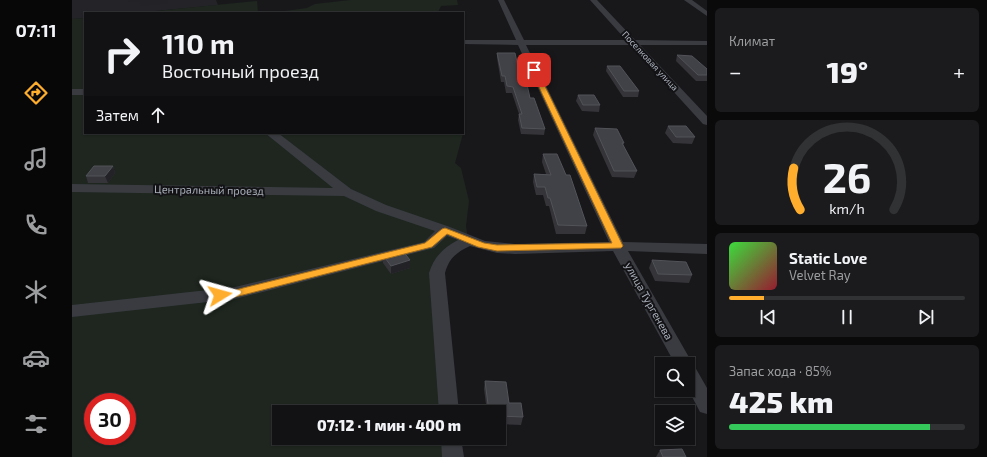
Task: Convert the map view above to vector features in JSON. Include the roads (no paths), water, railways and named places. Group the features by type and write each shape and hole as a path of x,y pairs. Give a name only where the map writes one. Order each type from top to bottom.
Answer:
{"street":[{"name":"улица Тургенева","path":"501,0 618,246 680,357"},
{"name":"Поселковая улица","path":"593,0 707,122"},
{"path":"688,0 707,14"},
{"path":"464,42 707,42"},
{"path":"72,92 84,92"},
{"path":"272,134 346,192 381,208 445,230 482,245 509,249 618,246 707,249"},
{"name":"Центральный проезд","path":"72,188 346,192"},
{"path":"72,311 235,294 429,245 445,230"},
{"path":"448,405 437,273 439,264 446,254 450,250 469,240"},
{"path":"695,385 707,406"},
{"path":"452,445 453,457"}]}
